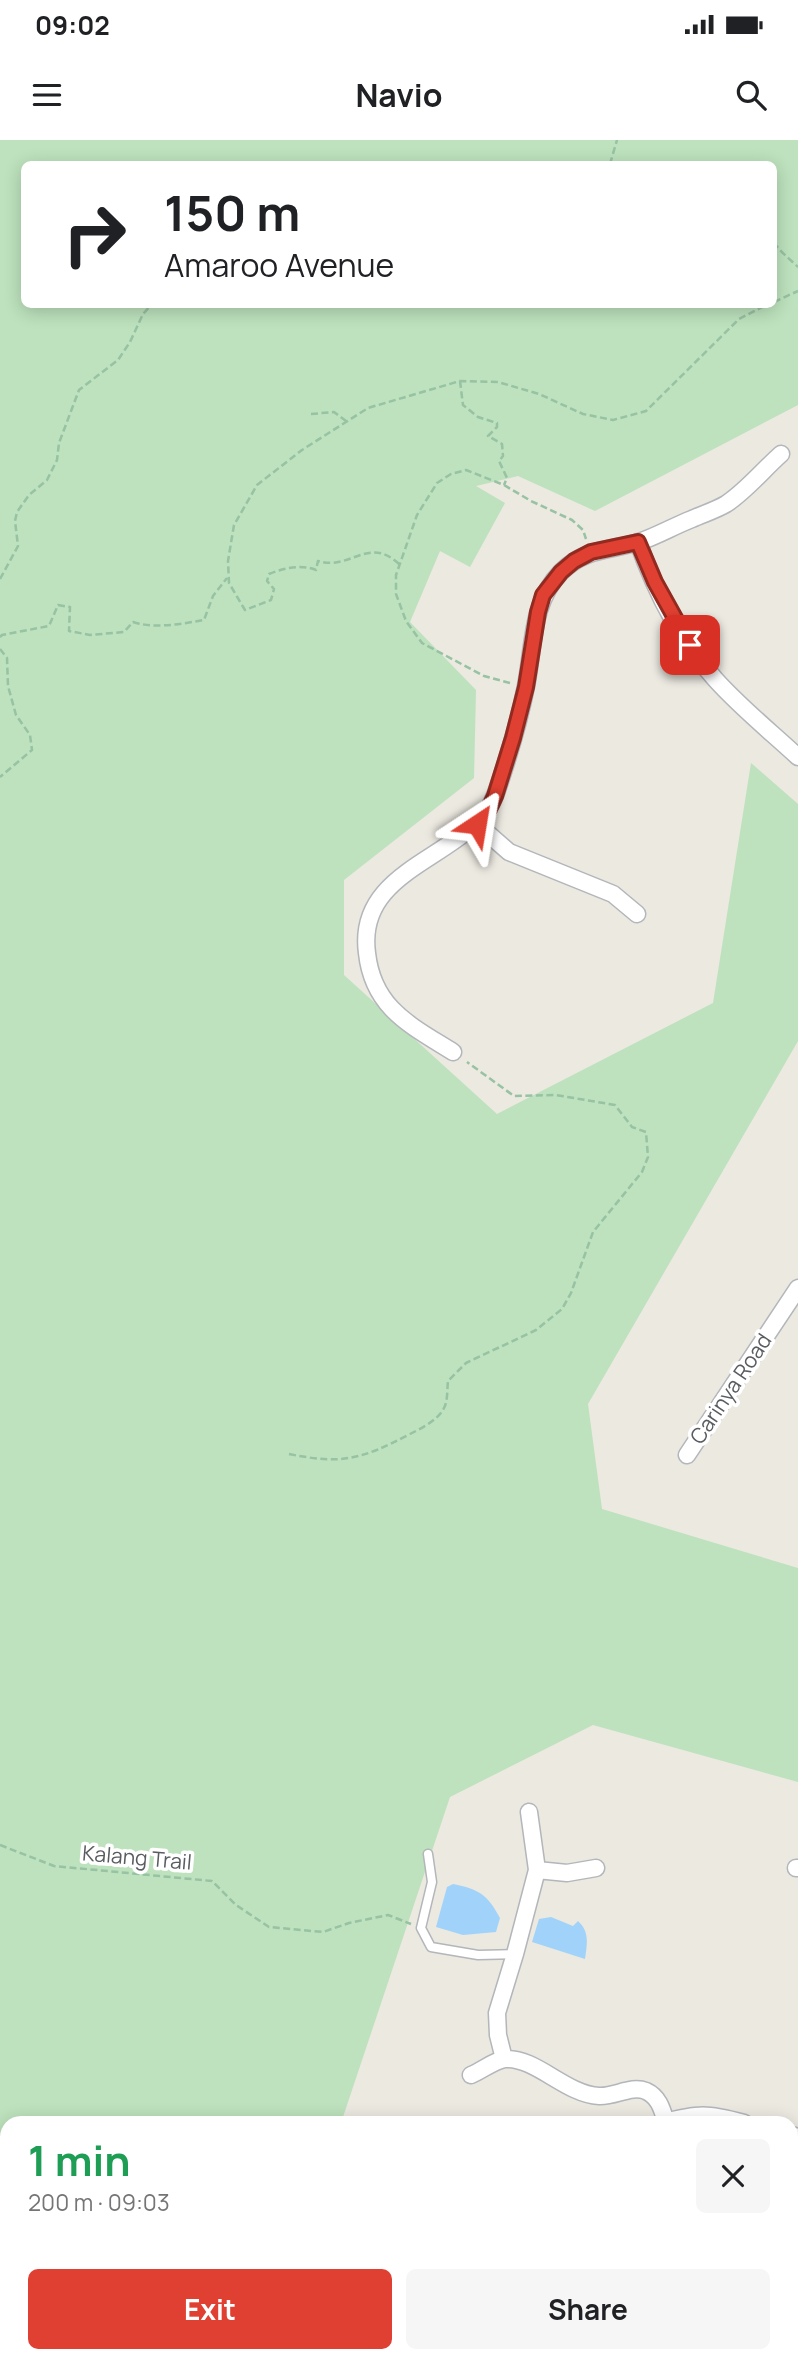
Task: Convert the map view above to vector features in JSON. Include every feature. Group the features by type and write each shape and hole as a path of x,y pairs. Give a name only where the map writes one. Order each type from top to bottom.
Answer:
{"street":[{"path":"453,1052 411,1026 391,1009 379,994 368,966 367,933 373,912 395,882 407,870 477,824 489,809 526,687 543,595 561,572 591,552 638,542 726,504 780,454"},
{"path":"638,542 663,599 697,658 716,680 798,757"},
{"path":"477,824 509,852 613,894 637,914"},
{"name":"Carinya Road","path":"687,1455 798,1288"},
{"path":"504,2059 498,2035 497,2013 537,1870 529,1812"},
{"path":"537,1870 567,1872 596,1868"},
{"path":"471,2075 504,2059 526,2063 567,2087 599,2096 639,2089 650,2093 660,2103 663,2116"},
{"path":"685,2116 719,2116"}],"lane":[{"path":"428,1854 432,1882 421,1928 431,1947 478,1955 515,1954"}],"path":[{"path":"611,161 617,140"},
{"path":"777,248 798,267"},
{"path":"777,301 798,291"},
{"path":"0,579 18,546 15,520 17,512 29,495 47,480 57,460 59,443 79,390 118,360 148,308"},
{"path":"399,564 380,552 330,564 318,561 316,570 305,566 281,569 269,574 267,581 274,589 271,600 245,610 228,577 234,525 257,485 302,450 368,408 414,392 460,381 498,382 539,394 583,414 612,420 646,411 739,319 760,308"},
{"path":"460,381 463,405 478,417 497,423 497,427 488,436 502,444 503,456 499,461 507,478 504,485"},
{"path":"311,414 334,412 341,415 346,422"},
{"path":"526,687 484,677 422,643 406,621 396,594 399,564 416,515 437,483 451,474 466,470 504,485 572,520 583,530 591,552"},
{"path":"0,629 1,636 49,626 58,605 70,607 69,631 90,635 124,632 133,622 162,625 204,620 212,596 228,577"},
{"path":"0,649 7,658 8,686 16,715 30,736 32,750 0,777"},
{"path":"289,1454 319,1460 346,1459 372,1453 432,1422 445,1407 448,1381 466,1363 536,1329 562,1309 571,1293 593,1232 642,1172 648,1157 646,1132 632,1127 615,1105 556,1095 514,1096 453,1052"},
{"name":"Kalang Trail","path":"0,1845 54,1866 212,1881 236,1905 269,1927 323,1932 349,1923 388,1915 421,1928"}],"green space":[{"path":"0,140 798,140 798,405 595,511 518,476 476,486 505,503 470,567 440,551 410,622 476,690 474,778 344,880 344,975 497,1114 713,1003 751,763 798,804 798,1041 588,1404 602,1509 798,1568 798,1782 593,1725 450,1797 343,2116 0,2116"}],"water":[{"path":"453,1884 470,1888 487,1898 500,1918 496,1932 463,1935 436,1927 447,1887"},
{"path":"551,1917 573,1926 578,1921 582,1925 587,1938 585,1959 532,1942 539,1919"}],"route":[{"path":"477,824 495,796 513,738 526,687 543,595 561,572 574,561 591,552 638,542 646,565 690,645"}]}
